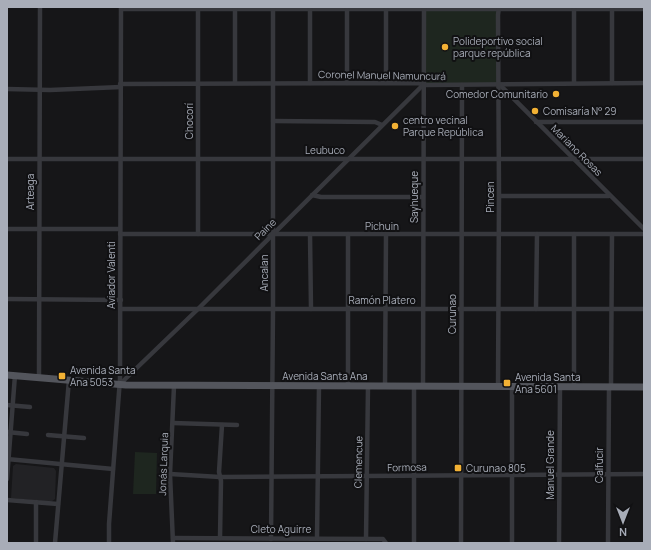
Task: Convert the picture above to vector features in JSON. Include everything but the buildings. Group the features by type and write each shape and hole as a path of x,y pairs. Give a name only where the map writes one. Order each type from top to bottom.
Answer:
{"main road":[{"name":"Avenida Santa Ana","path":"7,375 119,384 174,386 644,387"}],"street":[{"name":"Arteaga","path":"38,377 40,7"},
{"path":"121,8 644,9"},
{"name":"Aviador Valenti","path":"109,543 119,384 121,300 121,8"},
{"name":"Chocorí","path":"198,8 198,234"},
{"path":"235,8 235,83"},
{"name":"Ancalan","path":"273,8 273,310 271,477 274,540"},
{"name":"Sayhueque","path":"423,8 423,386"},
{"name":"Pincen","path":"498,387 499,8"},
{"path":"310,9 310,83"},
{"path":"347,83 348,9"},
{"path":"386,9 386,83"},
{"path":"574,9 574,83"},
{"path":"612,9 612,83"},
{"name":"Coronel Manuel Namuncurá","path":"7,89 40,90 235,83 417,83 423,85 644,83"},
{"name":"Curunao","path":"461,543 462,84"},
{"name":"Mariano Rosas","path":"498,84 644,229"},
{"name":"Paine","path":"119,384 130,376 423,85"},
{"path":"273,121 375,122 382,125"},
{"path":"536,122 644,122"},
{"name":"Leubuco","path":"7,159 644,159"},
{"path":"312,195 321,197 423,197"},
{"path":"499,196 610,196"},
{"name":"Pichuin","path":"7,229 198,234 644,234"},
{"path":"310,234 311,309"},
{"path":"348,234 348,386"},
{"path":"536,309 537,234"},
{"path":"574,234 574,387"},
{"name":"Calfucir","path":"608,543 612,234"},
{"path":"385,386 386,235"},
{"path":"7,300 121,300"},
{"name":"Ramón Platero","path":"120,309 644,309"},
{"path":"7,479 9,432 16,375"},
{"path":"55,543 69,380"},
{"name":"Jonás Larquia","path":"173,540 170,474 174,386"},
{"path":"314,540 318,476 319,386"},
{"name":"Clemencue","path":"366,539 368,386"},
{"path":"414,386 414,543"},
{"path":"512,387 512,543"},
{"name":"Manuel Grande","path":"559,543 560,387"},
{"path":"7,405 30,407"},
{"path":"173,423 237,425"},
{"path":"220,538 222,425"},
{"path":"9,432 28,434"},
{"path":"48,435 84,438"},
{"path":"8,459 113,469"},
{"name":"Formosa","path":"170,474 220,477 271,477 644,474"},
{"path":"7,500 58,504"},
{"path":"36,502 36,543"},
{"name":"Cleto Aguirre","path":"173,540 220,538 236,541 383,539 386,543"}],"shaded area":[{"path":"424,9 499,9 499,84 423,85"},
{"path":"135,452 157,453 156,494 133,494"},
{"path":"16,464 54,468 56,471 55,499 51,502 11,498 13,466"}],"place":[{"name":"Polideportivo social parque república","path":"445,47"},
{"name":"Comedor Comunitario","path":"556,94"},
{"name":"Comisaría N° 29","path":"535,111"},
{"name":"centro vecinal Parque República","path":"395,126"},
{"name":"Avenida Santa Ana 5053","path":"62,376"},
{"name":"Avenida Santa Ana 5601","path":"507,383"},
{"name":"Curunao 805","path":"458,468"}]}
